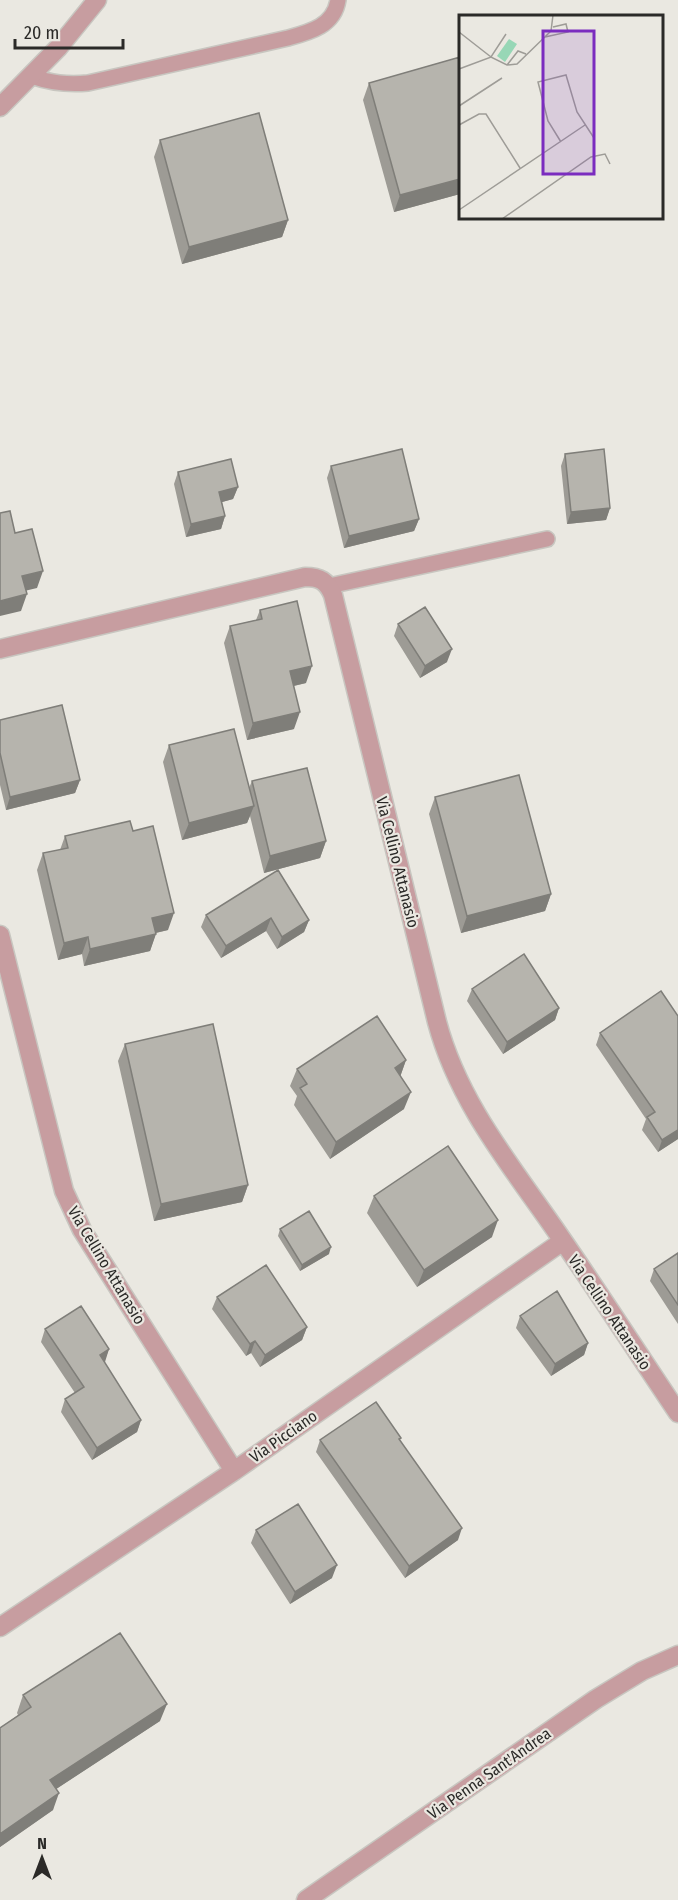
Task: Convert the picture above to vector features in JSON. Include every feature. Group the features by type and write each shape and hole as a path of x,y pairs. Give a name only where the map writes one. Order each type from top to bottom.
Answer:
{"street":[{"path":"0,106 58,48 97,0"},
{"path":"0,649 305,577 323,579 329,586"},
{"name":"Via Cellino Attanasio","path":"329,586 446,1055 461,1089 478,1118 678,1413"},
{"name":"Via Cellino Attanasio","path":"0,935 64,1191 72,1210 82,1230 234,1471"},
{"name":"Via Picciano","path":"0,1627 234,1471 563,1241"},
{"name":"Via Penna Sant'Andrea","path":"306,1900 596,1699 642,1671 678,1655"}],"lane":[{"path":"31,76 57,83 88,83 288,38 319,28 330,20 337,9 338,0"},
{"path":"329,586 547,539"}],"building":[{"path":"459,57 459,179 400,195 369,83"},
{"path":"259,113 288,220 189,247 160,140"},
{"path":"402,449 419,519 349,536 331,466"},
{"path":"604,449 610,508 571,512 565,454"},
{"path":"231,459 238,487 219,492 225,516 191,524 178,472"},
{"path":"10,511 15,533 32,529 43,571 22,576 27,594 0,601 0,513"},
{"path":"297,601 312,666 290,671 300,712 253,723 230,626 262,619 260,610"},
{"path":"425,607 452,649 425,666 398,624"},
{"path":"62,705 80,780 10,797 0,753 0,720"},
{"path":"234,729 254,806 189,823 169,745"},
{"path":"307,768 326,841 270,856 252,781"},
{"path":"519,775 551,894 467,916 435,797"},
{"path":"130,821 133,831 153,826 174,913 152,918 156,934 90,949 88,937 64,943 43,853 68,848 65,836"},
{"path":"278,870 309,920 282,937 271,918 226,946 206,915"},
{"path":"524,954 559,1008 507,1042 472,989"},
{"path":"661,991 678,1016 678,1130 662,1140 647,1117 655,1112 600,1033"},
{"path":"377,1016 406,1060 395,1068 411,1092 336,1142 300,1088 307,1084 297,1069"},
{"path":"213,1024 248,1185 161,1204 125,1044"},
{"path":"448,1146 498,1220 424,1270 374,1196"},
{"path":"309,1211 331,1247 302,1265 280,1229"},
{"path":"678,1253 678,1305 654,1269"},
{"path":"266,1265 307,1327 265,1355 255,1341 250,1344 217,1297"},
{"path":"557,1291 588,1343 555,1364 520,1316"},
{"path":"81,1306 109,1349 100,1355 141,1420 97,1448 65,1399 84,1387 45,1329"},
{"path":"376,1402 401,1438 399,1439 462,1528 409,1566 320,1440"},
{"path":"298,1504 337,1565 295,1592 256,1530"},
{"path":"120,1633 167,1704 50,1780 59,1793 0,1834 0,1728 31,1707 23,1695"}]}
